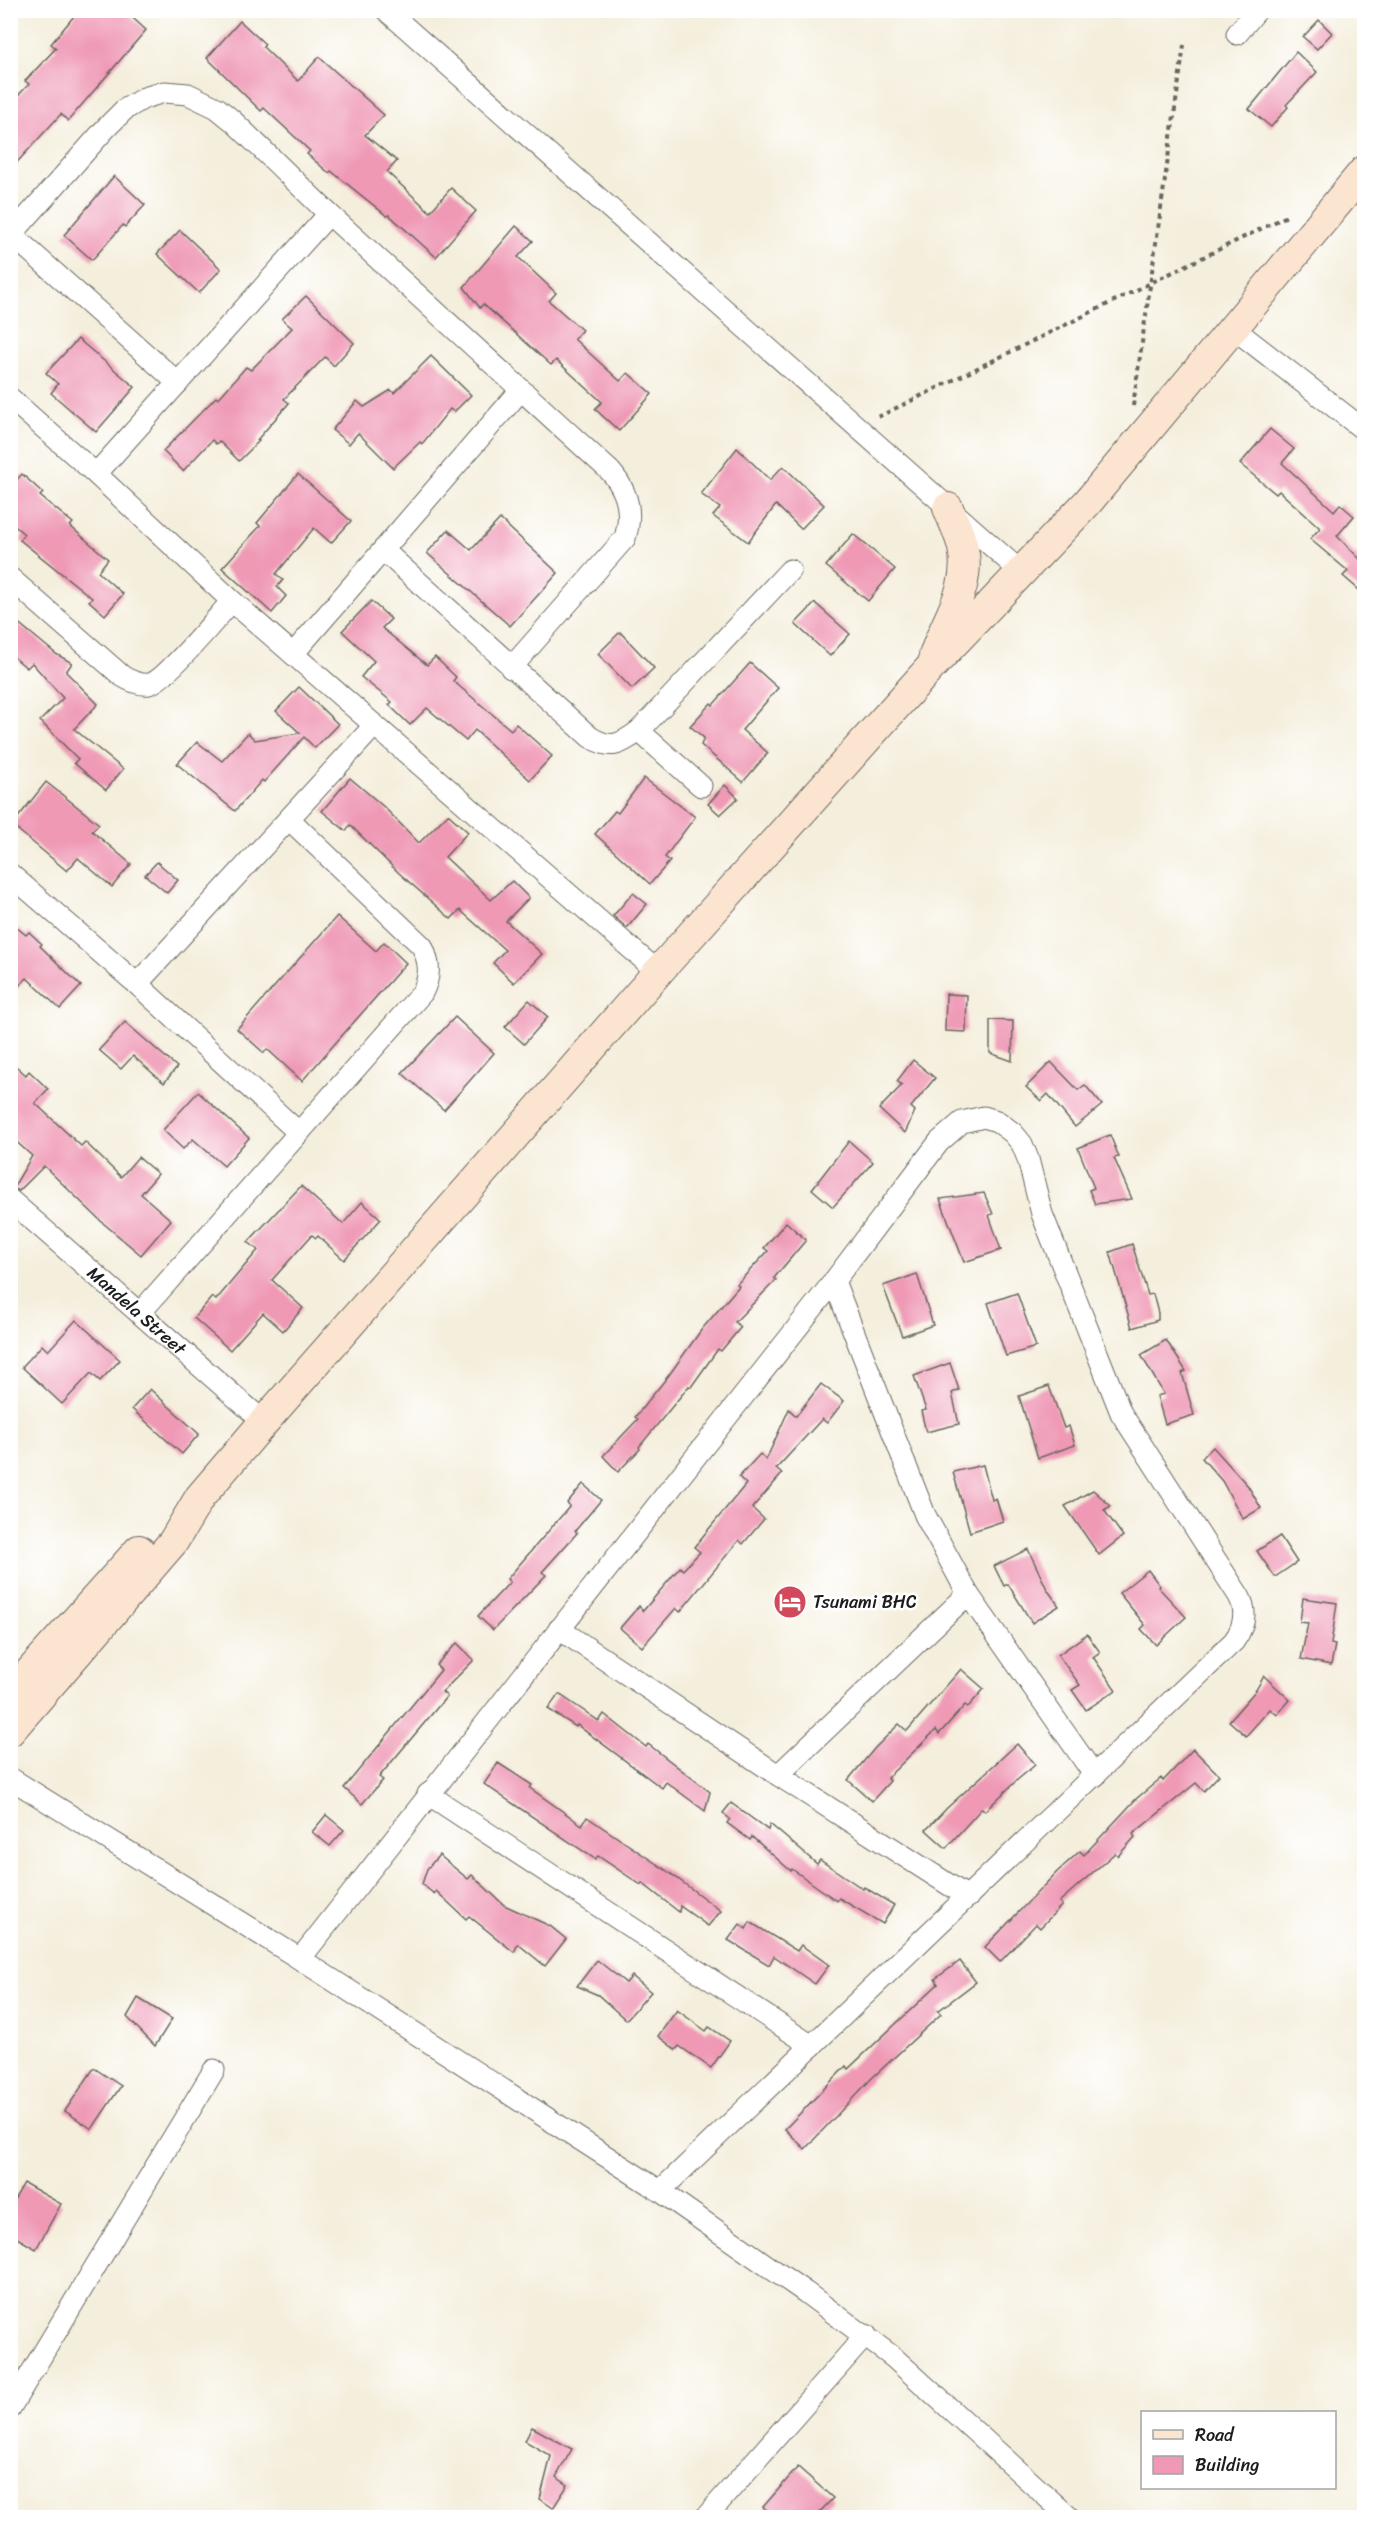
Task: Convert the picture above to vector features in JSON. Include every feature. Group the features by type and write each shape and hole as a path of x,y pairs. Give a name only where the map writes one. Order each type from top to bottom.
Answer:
{"main road":[{"path":"10,1731 172,1542 200,1497 264,1422 658,972 931,667 1125,459 1365,171"},
{"path":"931,667 941,634 964,583 963,548 948,508"},
{"path":"10,1694 159,1528 200,1497"}],"street":[{"path":"386,10 1021,572"},
{"path":"1237,34 1257,10"},
{"path":"178,383 11,234 124,110 144,98 164,92 188,94 217,108 233,120 329,214 614,476 624,492 630,516 625,538 511,668"},
{"path":"96,474 329,214"},
{"path":"1233,328 1365,430"},
{"path":"293,654 520,391"},
{"path":"10,398 96,474 232,601 658,972"},
{"path":"383,550 590,737 602,744 612,745 626,740 639,731 790,570"},
{"path":"10,578 122,676 142,684 156,681 164,675 232,601"},
{"path":"136,984 374,726"},
{"path":"639,731 701,786"},
{"path":"140,1313 422,993 430,972 426,954 415,937 289,819"},
{"path":"10,874 136,984 298,1132"},
{"path":"300,1959 834,1281 939,1142 962,1122 984,1118 997,1121 1017,1138 1028,1159 1042,1214 1121,1413 1239,1596 1245,1612 1243,1626 1234,1641 1095,1776 660,2191"},
{"name":"Mandela Street","path":"10,1200 264,1422"},
{"path":"834,1281 930,1526 968,1594 1095,1776"},
{"path":"778,1775 968,1594"},
{"path":"559,1629 968,1898"},
{"path":"10,1778 300,1959 660,2191 866,2335 1070,2517"},
{"path":"428,1794 812,2046"},
{"path":"10,2408 214,2070"},
{"path":"705,2517 866,2335"}],"path":[{"path":"1132,412 1184,45"},
{"path":"857,428 1289,215"}],"building":[{"path":"79,10 124,10 146,30 68,121 61,114 10,170 10,104 29,84 25,81 56,48 51,44"},
{"path":"1319,20 1332,33 1317,49 1303,37"},
{"path":"240,21 265,44 263,47 298,81 319,57 384,115 365,135 397,161 387,172 430,212 451,188 476,211 436,257 389,215 387,216 331,171 329,173 307,154 310,151 264,108 261,111 207,58"},
{"path":"1296,52 1317,72 1286,105 1288,107 1271,127 1249,109"},
{"path":"114,176 145,205 125,227 123,225 92,260 64,235"},
{"path":"516,226 533,241 518,257 556,293 549,301 582,330 574,339 620,381 628,373 652,394 619,431 595,409 602,402 556,360 551,365 483,304 480,308 464,287"},
{"path":"180,230 221,269 199,293 157,254"},
{"path":"306,296 354,343 334,366 325,357 284,399 289,403 257,440 259,441 239,461 219,441 216,444 212,440 183,471 163,451 216,397 218,399 246,367 251,370 292,328 282,319"},
{"path":"78,339 135,387 96,432 51,393 58,384 46,373"},
{"path":"431,356 471,395 454,412 450,409 422,444 420,442 393,468 358,433 349,444 332,430 357,401 364,407 391,390 394,393"},
{"path":"1270,429 1294,449 1282,463 1334,511 1340,504 1354,516 1337,536 1360,559 1365,554 1365,595 1343,576 1348,571 1310,539 1320,528 1279,491 1276,494 1240,464"},
{"path":"737,448 770,480 783,466 824,505 801,529 776,505 748,542 713,516 720,508 701,494"},
{"path":"22,474 43,493 40,496 73,523 70,526 108,559 98,572 123,594 105,615 89,601 92,598 20,540 24,534 10,522 10,487"},
{"path":"298,474 351,521 331,543 314,528 276,574 283,580 277,587 286,596 272,613 222,568 260,526 257,523"},
{"path":"500,519 558,573 510,626 427,553 448,530 471,550"},
{"path":"853,534 895,569 868,601 826,566"},
{"path":"371,601 391,619 382,628 427,665 435,657 456,677 453,681 511,730 516,724 552,756 530,780 475,730 466,741 427,708 410,725 389,705 392,702 361,677 374,661 342,631"},
{"path":"815,603 850,634 830,656 795,624"},
{"path":"10,616 56,654 72,663 66,672 98,704 74,729 123,769 106,790 74,763 78,759 40,721 63,698 32,663 27,668 10,654"},
{"path":"620,632 654,668 632,689 598,654"},
{"path":"750,663 778,688 742,730 768,753 743,782 701,745 704,738 690,726 711,703 713,705"},
{"path":"299,687 338,724 315,748 304,737 235,811 177,764 197,742 222,761 248,733 255,740 300,733 276,711"},
{"path":"350,778 384,807 419,843 448,814 468,832 445,857 491,900 512,881 529,898 506,921 542,954 514,983 493,963 505,950 460,910 451,919 350,825 346,831 322,811"},
{"path":"644,778 695,817 665,857 670,861 650,884 595,834 615,811 618,813"},
{"path":"46,782 99,824 92,831 131,864 112,887 78,858 67,871 12,825"},
{"path":"725,785 738,798 720,815 708,804"},
{"path":"157,862 178,880 167,893 145,875"},
{"path":"633,893 647,904 627,928 613,916"},
{"path":"337,916 376,951 384,942 406,963 302,1081 267,1049 264,1053 237,1029"},
{"path":"10,922 26,935 29,932 81,986 60,1009 27,978 10,995"},
{"path":"946,994 967,995 966,1032 945,1031"},
{"path":"529,1000 548,1017 524,1044 505,1027"},
{"path":"455,1017 494,1053 444,1110 402,1073"},
{"path":"990,1020 1013,1021 1012,1061 990,1053"},
{"path":"125,1022 177,1067 164,1083 133,1056 121,1069 99,1050"},
{"path":"913,1060 935,1078 911,1107 915,1111 905,1133 879,1109 902,1085 897,1081"},
{"path":"10,1061 26,1075 29,1071 48,1089 35,1103 81,1146 85,1142 121,1177 138,1157 158,1174 141,1194 171,1220 141,1255 103,1223 44,1166 19,1191 13,1188 32,1156 10,1136"},
{"path":"1051,1062 1078,1090 1085,1085 1102,1105 1075,1127 1048,1094 1041,1101 1026,1087"},
{"path":"198,1092 249,1138 224,1166 193,1139 183,1149 163,1130"},
{"path":"1110,1135 1119,1157 1114,1158 1132,1199 1095,1204 1089,1190 1094,1188 1078,1148"},
{"path":"849,1141 873,1162 833,1207 812,1189"},
{"path":"301,1186 343,1224 362,1202 381,1219 344,1260 318,1236 316,1238 312,1235 272,1280 303,1308 283,1331 263,1313 230,1350 194,1318 212,1297 216,1300 258,1250 248,1242"},
{"path":"984,1193 993,1214 989,1215 1001,1250 964,1262 940,1199"},
{"path":"786,1222 806,1240 774,1278 776,1280 735,1322 741,1327 721,1351 718,1349 691,1387 689,1386 639,1447 640,1449 618,1472 603,1456 638,1419 635,1417 702,1329 739,1286 737,1284 768,1251 764,1248"},
{"path":"1132,1244 1148,1295 1153,1294 1158,1320 1132,1328 1110,1252"},
{"path":"917,1274 933,1325 902,1336 883,1286"},
{"path":"1017,1293 1036,1347 1006,1356 988,1303"},
{"path":"76,1320 120,1360 100,1381 91,1373 62,1404 22,1367 42,1345 48,1351"},
{"path":"1166,1340 1186,1371 1182,1373 1194,1415 1165,1424 1157,1396 1164,1394 1141,1355"},
{"path":"950,1363 959,1390 952,1393 959,1424 926,1432 921,1411 926,1410 914,1376"},
{"path":"821,1384 844,1401 827,1423 822,1419 776,1469 782,1474 752,1508 764,1519 743,1544 739,1540 680,1612 676,1608 642,1647 620,1628 639,1606 643,1611 680,1567 683,1570 700,1552 694,1547 746,1484 739,1477 760,1454 766,1460 789,1409 796,1416"},
{"path":"1049,1386 1064,1428 1069,1426 1075,1445 1038,1458 1019,1396"},
{"path":"150,1389 199,1434 182,1454 132,1409"},
{"path":"1213,1447 1248,1486 1261,1508 1243,1519 1222,1481 1202,1458"},
{"path":"983,1465 992,1500 996,1498 1003,1521 970,1532 953,1472"},
{"path":"583,1484 601,1500 575,1531 577,1533 542,1572 546,1575 493,1630 478,1616 510,1582 507,1579 570,1506 567,1503"},
{"path":"1093,1490 1111,1506 1104,1510 1123,1536 1099,1555 1065,1506"},
{"path":"1280,1536 1297,1562 1275,1577 1257,1551"},
{"path":"1028,1549 1047,1589 1059,1606 1032,1623 1008,1584 1004,1586 994,1566"},
{"path":"1148,1570 1160,1586 1158,1587 1186,1617 1156,1645 1141,1629 1145,1625 1119,1593"},
{"path":"1303,1598 1337,1603 1331,1644 1335,1645 1331,1665 1301,1659 1308,1623 1300,1622"},
{"path":"1087,1634 1100,1652 1093,1657 1116,1690 1086,1710 1072,1690 1080,1685 1058,1655"},
{"path":"457,1643 474,1660 442,1692 447,1696 379,1777 383,1780 362,1804 344,1788 441,1670 436,1665"},
{"path":"961,1669 984,1689 968,1707 965,1705 939,1734 936,1730 887,1778 890,1781 872,1801 848,1780 899,1724 907,1731"},
{"path":"1264,1676 1290,1700 1277,1715 1270,1709 1246,1736 1229,1721 1256,1690"},
{"path":"559,1694 599,1721 604,1714 646,1747 648,1744 710,1792 705,1811 666,1782 662,1788 577,1725 576,1727 548,1709"},
{"path":"1017,1744 1035,1765 985,1811 982,1808 946,1848 926,1830"},
{"path":"1193,1749 1219,1775 1204,1791 1196,1783 1133,1834 1135,1837 1118,1856 1115,1853 1059,1902 1062,1905 1040,1928 1036,1924 1000,1962 985,1947 1057,1872 1080,1851 1084,1855 1136,1799 1161,1778 1163,1781"},
{"path":"498,1763 532,1785 530,1788 582,1825 587,1817 670,1873 721,1911 708,1926 680,1906 679,1912 642,1883 641,1885 598,1856 595,1859 484,1784"},
{"path":"731,1803 768,1830 770,1824 817,1864 820,1860 863,1889 864,1887 894,1905 883,1924 839,1898 837,1901 792,1869 791,1871 752,1837 750,1840 727,1823 730,1819 723,1813"},
{"path":"326,1815 344,1830 330,1846 312,1832"},
{"path":"439,1855 468,1879 472,1875 504,1905 550,1926 566,1939 545,1966 518,1944 514,1952 469,1916 466,1919 436,1891 434,1894 422,1884 427,1869"},
{"path":"750,1922 797,1951 801,1945 829,1965 815,1984 774,1956 769,1965 728,1940 740,1924 746,1929"},
{"path":"597,1960 626,1983 632,1976 651,1992 626,2020 598,1995 577,1986"},
{"path":"960,1961 976,1982 938,2011 941,2014 871,2079 805,2149 785,2129 846,2066 848,2069 938,1984 935,1979"},
{"path":"138,1998 172,2019 155,2046 127,2017"},
{"path":"677,2010 706,2031 709,2027 730,2041 711,2068 679,2046 676,2050 658,2036"},
{"path":"94,2068 121,2086 92,2129 65,2111"},
{"path":"24,2183 61,2204 36,2249 10,2234 10,2207"},
{"path":"532,2427 572,2449 556,2477 568,2485 553,2508 540,2499 551,2456 525,2441"},
{"path":"798,2467 833,2498 815,2517 775,2517 763,2507"}],"place":[{"name":"Tsunami BHC","path":"790,1602"}]}
